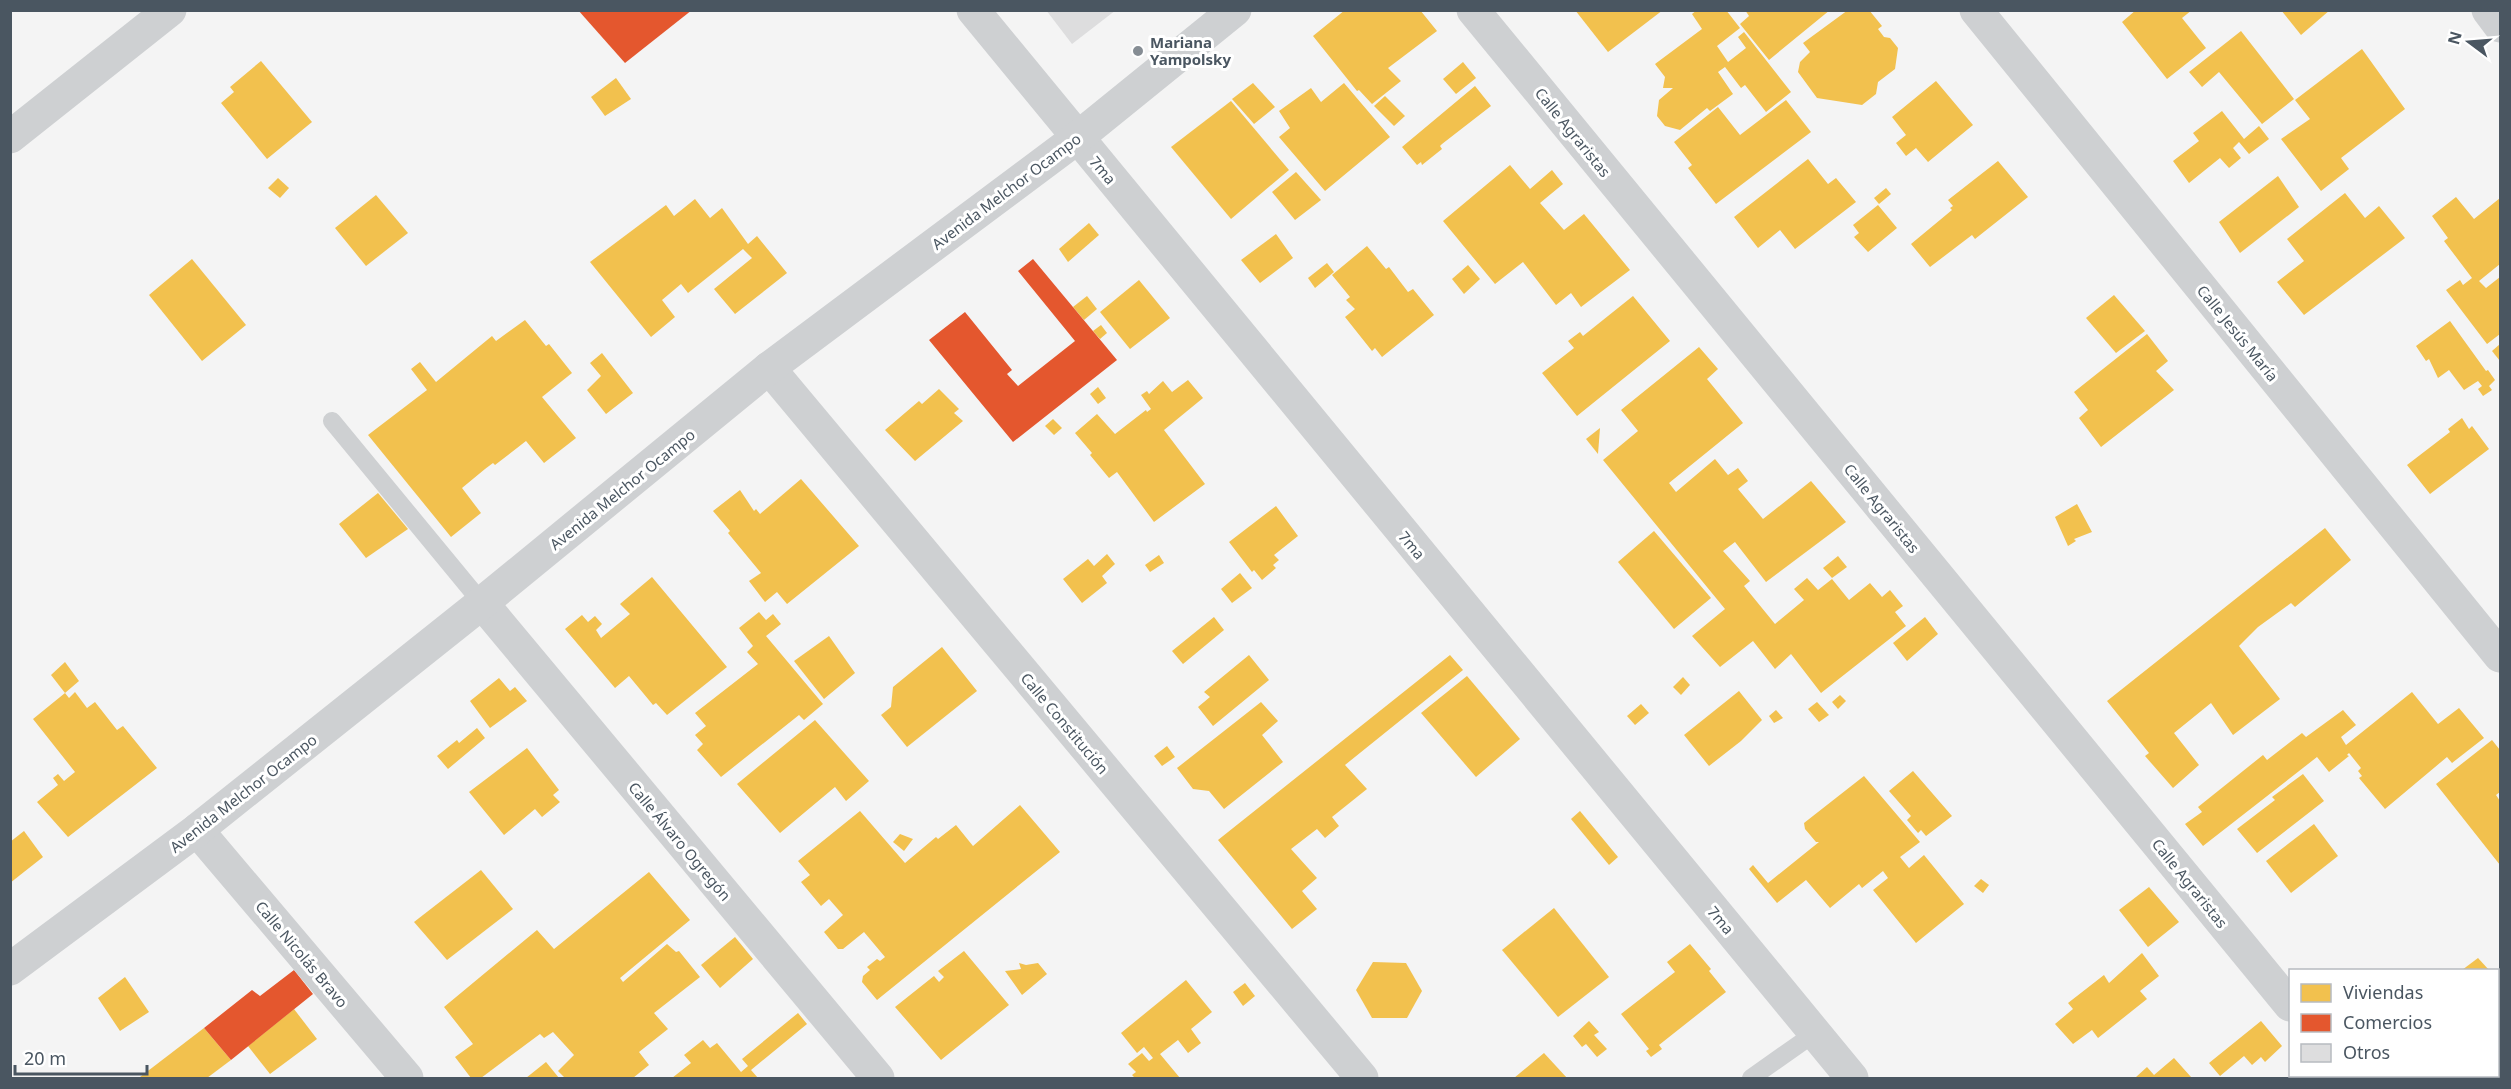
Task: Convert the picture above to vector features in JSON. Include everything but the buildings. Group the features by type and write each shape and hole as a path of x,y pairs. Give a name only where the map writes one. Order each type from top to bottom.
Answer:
{"street":[{"path":"10,137 170,10"},
{"name":"7ma","path":"973,10 1852,1078"},
{"name":"Avenida Melchor Ocampo","path":"10,969 197,830 482,603 769,368 1077,138 1235,10"},
{"name":"Calle Agraristas","path":"1473,10 2289,1004"},
{"name":"Calle Jesús María","path":"1976,10 2500,656"},
{"path":"2488,10 2500,26"},
{"name":"Calle Constitución","path":"769,368 1362,1078"},
{"name":"Calle Álvaro Ogregón","path":"482,603 878,1078"},
{"name":"Calle Nicolás Bravo","path":"197,830 407,1078"}],"lane":[{"path":"332,420 482,603"},
{"path":"1751,1078 1815,1033"}],"place":[{"name":"Mariana Yampolsky","path":"1138,51"}]}
